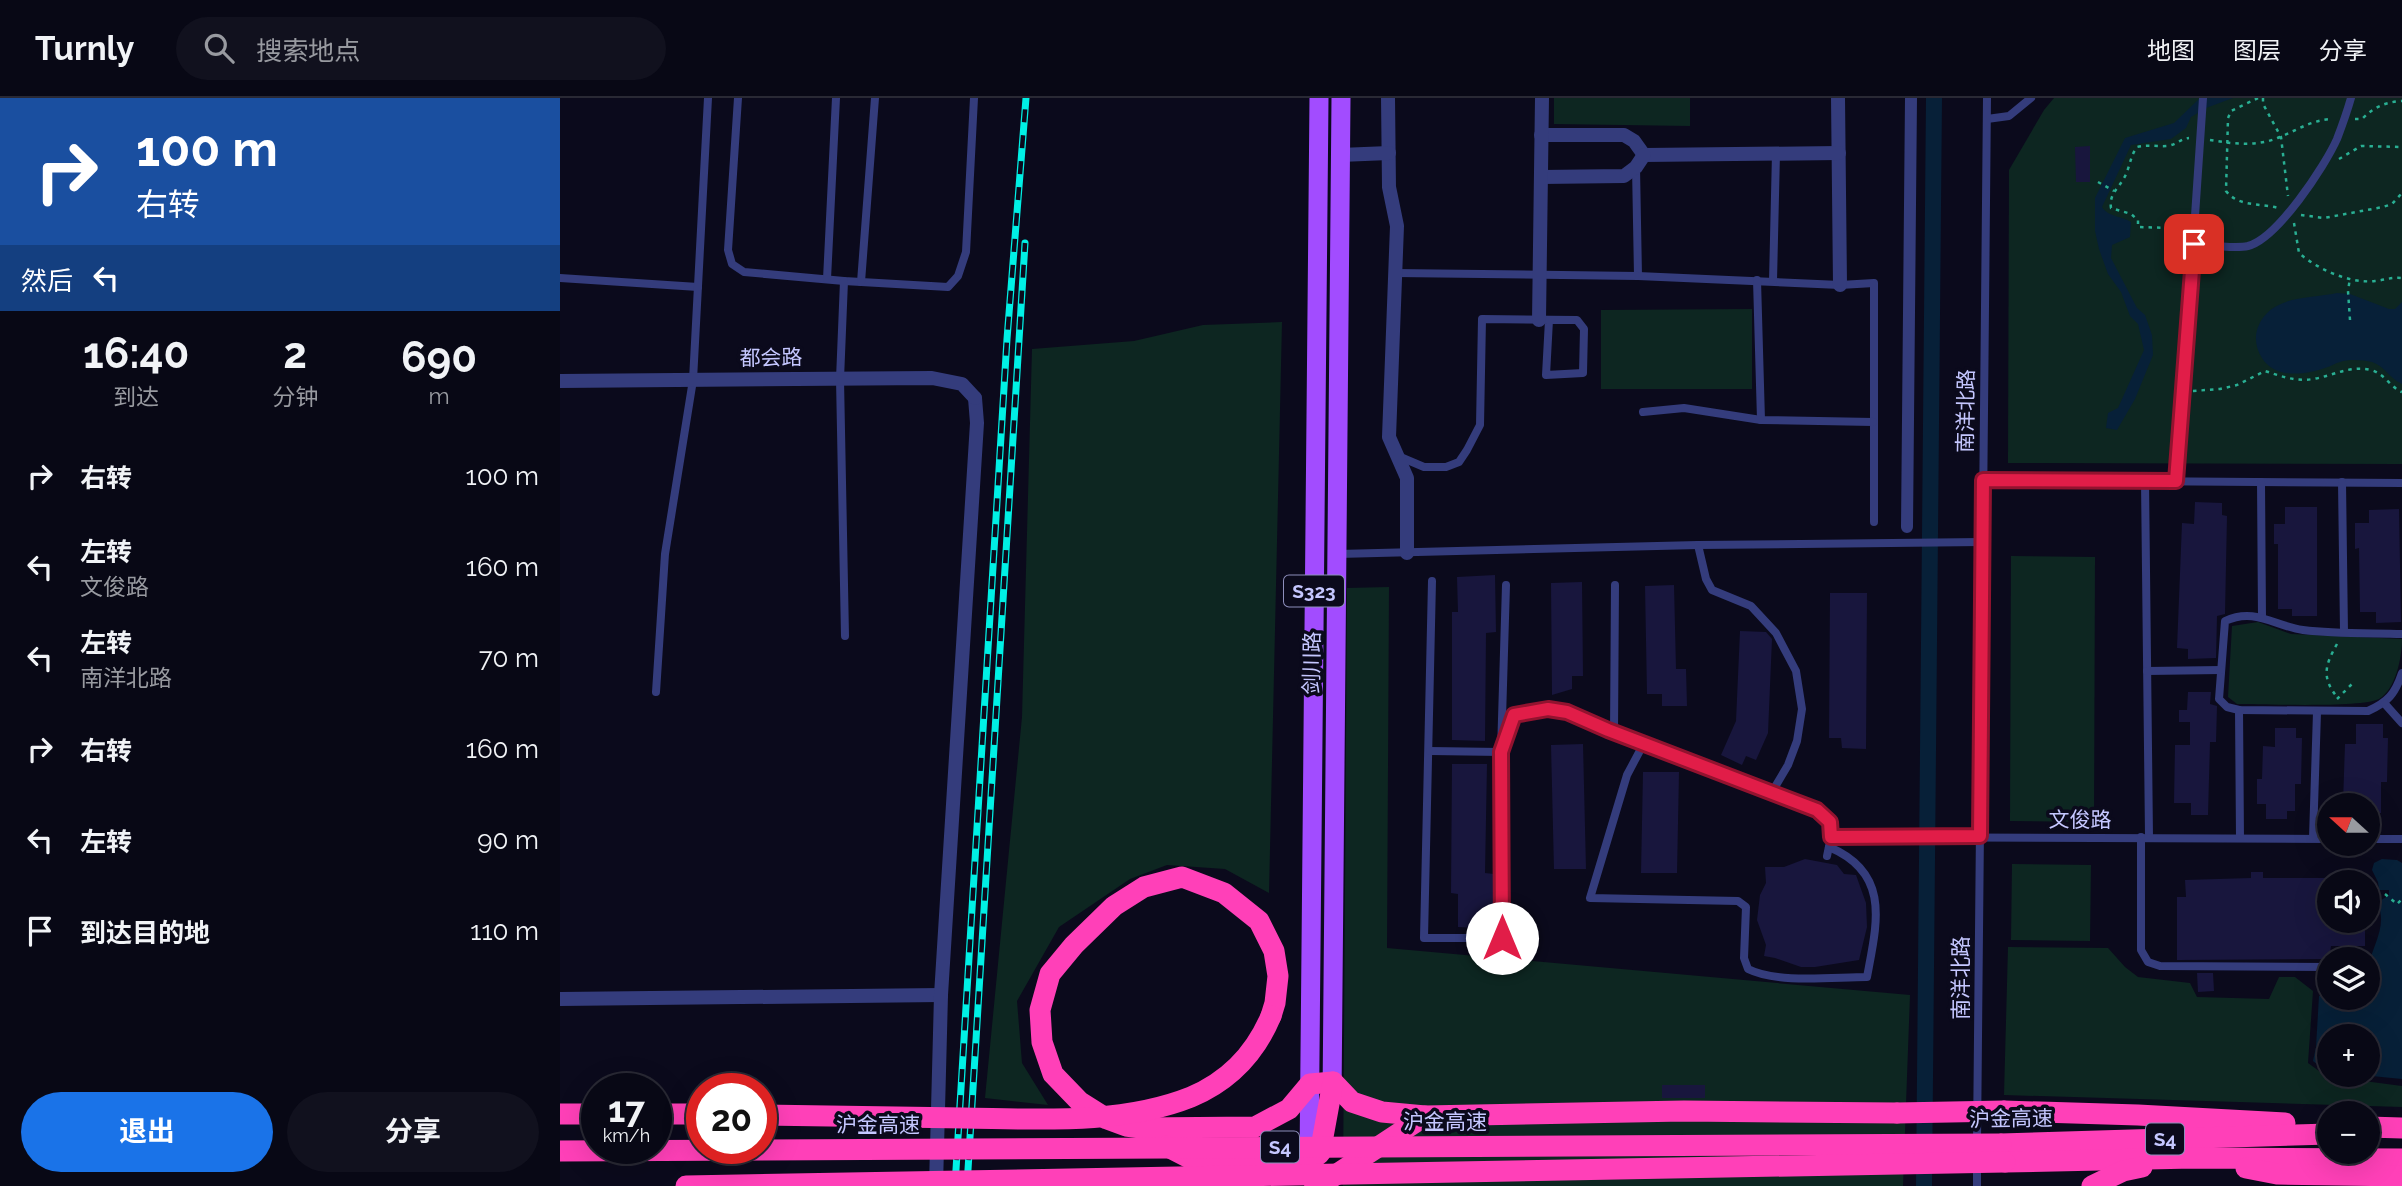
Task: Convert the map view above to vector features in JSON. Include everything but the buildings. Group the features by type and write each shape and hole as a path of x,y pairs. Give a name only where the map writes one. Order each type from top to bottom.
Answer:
{"highway":[{"path":"777,1115 1077,1118 1102,1116 1137,1112 1191,1097 1230,1074 1261,1040 1275,1003 1278,976 1274,951 1259,921 1224,893 1182,877 1144,887 1114,906 1074,945 1051,974 1040,1010 1042,1042 1053,1074 1080,1102 1102,1116 1107,1119 1142,1128 1255,1128 1289,1109 1310,1084 1333,1082"},
{"path":"1333,1082 1352,1102 1382,1112 1425,1116 1684,1111 2063,1111 2317,1124"},
{"path":"1320,1174 1333,1082"},
{"path":"1310,1084 1320,1174"},
{"path":"560,1115 581,1114"},
{"path":"1143,1186 1171,1176 1201,1173 1320,1174 1425,1116"},
{"path":"1142,1128 1158,1143 1197,1162 1278,1165 1370,1186"},
{"path":"2380,1128 2402,1130"},
{"path":"2380,1132 2402,1130"},
{"name":"沪金高速","path":"686,1186 2003,1153 2317,1135"},
{"name":"沪金高速","path":"560,1151 2003,1153 2193,1158 2402,1159"},
{"path":"2092,1186 2123,1171 2193,1158"},
{"name":"沪金高速","path":"2193,1158 2277,1174 2402,1176"}],"main road":[{"name":"剑川路","path":"1310,1084 1319,98"},
{"name":"剑川路","path":"1333,1082 1340,98"}],"street":[{"path":"1388,98 1389,187 1397,226 1389,437 1407,478 1407,552"},
{"path":"1542,98 1540,274 1544,320"},
{"path":"1838,98 1840,285"},
{"path":"1907,527 1911,98"},
{"path":"1541,135 1624,135 1634,141 1640,161"},
{"path":"1340,155 1389,153"},
{"path":"1541,177 1624,176 1640,161 1776,153 1839,153"},
{"name":"都会路","path":"560,381 932,378 962,384 975,398 977,423 941,995"},
{"path":"560,999 941,995 936,1186"}],"lane":[{"path":"656,692 665,554 693,380 708,98"},
{"path":"738,98 728,250 732,264 744,272 948,287 958,276 966,252 974,98"},
{"path":"827,279 836,98"},
{"path":"861,282 874,98"},
{"name":"南洋北路","path":"1977,1186 1987,98"},
{"path":"1987,118 2009,116 2031,98"},
{"path":"2176,481 2203,98"},
{"path":"2194,244 2248,246 2267,236 2290,211 2336,141 2351,98"},
{"path":"1773,281 1776,153"},
{"path":"1638,276 1640,161"},
{"path":"1395,273 1757,279 1840,285 1874,283 1874,522"},
{"path":"560,278 698,287"},
{"path":"1757,279 1761,420"},
{"path":"844,281 840,379 845,636"},
{"path":"1398,456 1424,467 1446,467 1459,461 1480,425 1482,319 1577,320 1584,329 1583,373 1546,375 1544,320"},
{"path":"1643,412 1684,408 1761,420 1872,422"},
{"path":"1983,480 2402,483"},
{"path":"2145,481 2147,671 2141,950 2148,962 2160,966 2317,967"},
{"path":"2261,482 2262,617"},
{"path":"2342,482 2344,632"},
{"path":"1315,555 1698,545 1982,542"},
{"path":"1698,545 1706,579 1712,590 1751,606 1776,633 1796,671 1802,709 1797,741 1788,765 1772,792"},
{"path":"1432,581 1424,938 1502,938 1501,752 1506,585"},
{"path":"1615,585 1615,732"},
{"path":"2402,634 2303,630 2278,625 2262,617 2237,615 2225,621 2219,699 2227,707 2239,710 2368,711 2385,704 2399,683 2402,673"},
{"path":"2147,671 2221,670"},
{"path":"2385,704 2402,723"},
{"path":"1501,752 1514,715 1548,709 1567,712 1817,810 1830,822 1828,852 1848,855 1864,871 1874,889 1875,935 1867,977 1779,977 1758,974 1748,968 1744,958 1746,907 1738,901 1590,898 1627,775 1644,743"},
{"path":"2239,710 2240,838"},
{"path":"2313,838 2321,712"},
{"path":"1430,751 1501,752"},
{"name":"文俊路","path":"1831,837 2317,838"},
{"path":"2380,839 2402,839"}],"path":[{"path":"2402,192 2392,204 2324,218 2305,217 2290,211 2265,205 2252,205 2229,196 2226,181 2228,118 2231,111 2260,98 2281,137 2290,211 2300,253 2319,267 2350,278 2374,281 2388,277 2402,278"},
{"path":"2169,228 2138,227 2138,220 2131,215 2111,208 2114,191 2124,179 2137,147 2149,144 2169,146 2183,139 2200,138 2256,144 2322,120 2362,119 2375,107 2402,101"},
{"path":"2326,157 2334,160 2341,158 2361,146 2402,146"},
{"path":"2098,182 2114,191"},
{"path":"2169,228 2176,219 2195,218"},
{"path":"2169,228 2174,241 2182,245 2194,244"},
{"path":"2350,278 2350,320"},
{"path":"2182,395 2195,390 2237,385 2265,371 2301,380 2326,376 2341,370 2359,369 2381,374 2402,393"},
{"path":"2338,698 2330,688 2326,675 2327,665 2344,632"},
{"path":"2321,712 2352,684"},
{"path":"2385,894 2397,904 2402,899"}],"green space":[{"path":"1554,98 1690,98 1690,126 1554,124"},
{"path":"2054,98 2402,98 2402,464 2008,463 2009,170 2044,110"},
{"path":"1752,309 1752,389 1601,389 1601,310"},
{"path":"1282,322 1269,893 1225,869 1167,865 1130,879 1059,927 1017,1001 1022,1063 1048,1105 985,1098 1022,717 1032,349 1134,341 1203,325"},
{"path":"2011,556 2095,557 2094,822 2010,821"},
{"path":"1389,587 1387,948 1910,995 1903,1186 1343,1186 1347,588"},
{"path":"2258,622 2291,634 2402,639 2394,680 2385,694 2369,702 2333,705 2237,704 2228,697 2232,626"},
{"path":"2012,864 2091,865 2090,941 2011,940"},
{"path":"2008,947 2108,948 2138,977 2190,983 2197,997 2269,999 2279,977 2295,977 2313,991 2308,1063 2317,1070 2317,1087 2380,1087 2380,1083 2402,1086 2402,1107 2380,1106 2380,1101 2317,1101 2317,1104 2004,1095"}],"water":[{"path":"2200,98 2233,98 2191,117 2186,128 2171,139 2131,145 2102,207 2108,213 2131,222 2130,237 2112,245 2111,258 2137,308 2145,315 2152,335 2153,355 2135,399 2117,430 2106,428 2108,413 2118,408 2144,350 2138,324 2130,316 2121,292 2108,274 2099,249 2095,231 2095,198 2125,138 2174,123"},
{"path":"2337,293 2350,294 2389,309 2395,309 2402,302 2402,384 2380,366 2368,361 2344,361 2317,370 2290,374 2274,369 2262,358 2256,343 2257,331 2264,317 2272,309 2292,300"},
{"path":"2382,859 2402,863 2402,1079 2380,1077 2380,1024 2317,1024 2318,1010 2380,1010 2380,947 2374,947 2380,933 2380,901 2389,895 2389,890 2380,890 2380,870 2372,870 2374,863"},
{"path":"2317,1030 2317,1064 2313,1061"}],"waterway":[{"path":"1924,1186 1934,98"}],"railway":[{"path":"955,1186 1007,339 1026,98"},
{"path":"967,1186 1025,243"}],"route":[{"path":"1502,938 1501,752 1514,715 1548,709 1579,716 1608,730 1817,810 1830,822 1831,837 1980,836 1983,480 2176,481 2194,244"}]}
